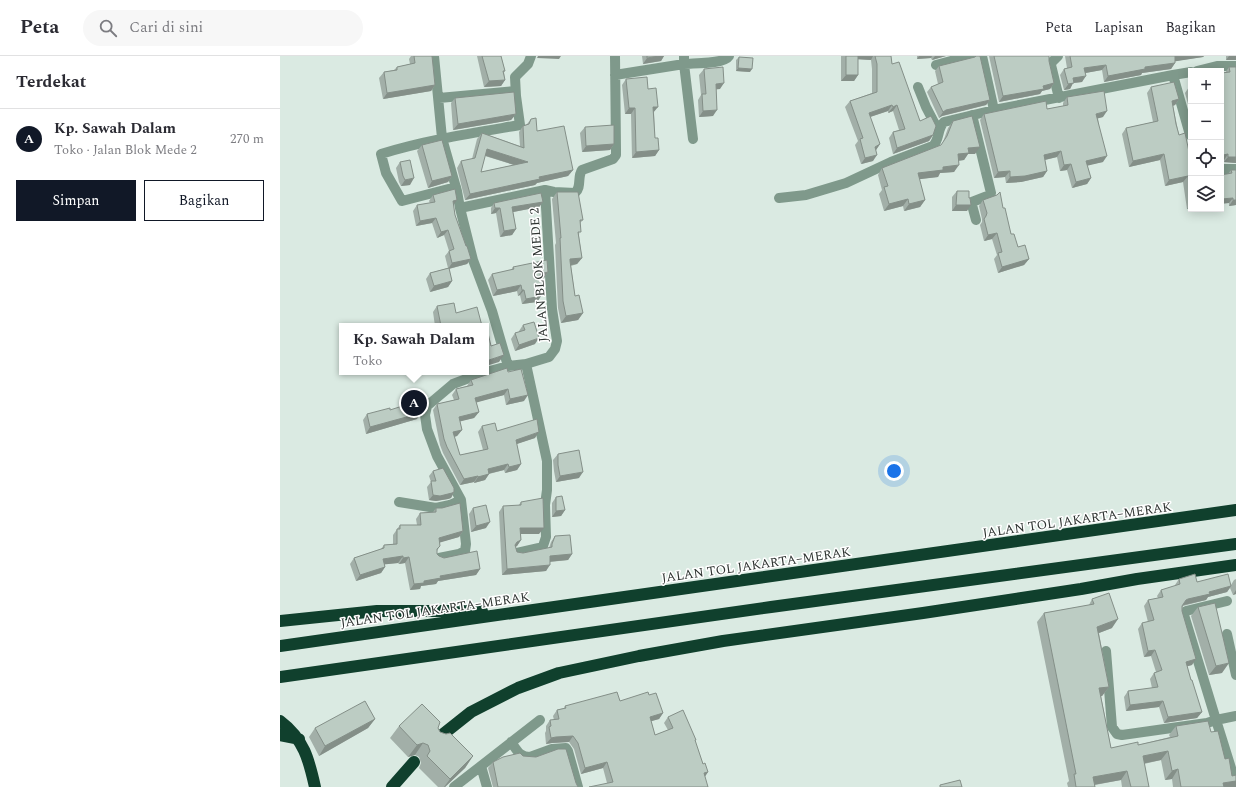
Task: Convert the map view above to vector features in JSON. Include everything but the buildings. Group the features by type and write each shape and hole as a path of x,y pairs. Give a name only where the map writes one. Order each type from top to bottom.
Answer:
{"highway":[{"name":"JALAN TOL JAKARTA–MERAK","path":"280,646 1236,510"},
{"path":"280,677 779,606 1236,544"},
{"path":"437,739 471,712 518,688 559,673 639,656 723,641 924,614 1236,564"},
{"path":"280,621 377,611 519,611"},
{"path":"280,721 299,739 308,757 315,787"},
{"path":"280,735 299,739"},
{"path":"392,787 414,762"}],"street":[{"path":"434,56 442,138 474,260 492,311 508,366"},
{"path":"456,187 402,201 386,173 380,154 442,138 520,125 515,91 515,77 528,64 532,56"},
{"path":"460,208 545,190 575,193 579,188 580,172 582,170 613,158 616,155 614,56"},
{"path":"615,75 684,60 720,61 728,59 730,56"},
{"path":"936,65 970,56"},
{"path":"982,56 994,110"},
{"path":"1058,56 1051,63 1051,66 1059,98"},
{"path":"684,60 693,139"},
{"path":"1209,68 1217,66 1236,66"},
{"path":"779,198 806,196 846,183 891,162 933,146 937,140 938,131 944,122 994,110 1188,72"},
{"path":"1173,75 1188,129"},
{"path":"918,87 938,131"},
{"path":"439,98 515,91"},
{"path":"972,115 991,192 990,196 972,202 976,220"},
{"path":"1224,169 1236,170"},
{"name":"JALAN BLOK MEDE 2","path":"489,371 508,366 526,364 549,357 556,349 557,341 552,309 545,190"},
{"path":"517,553 543,546 546,537 545,505 547,490 547,461 526,364"},
{"name":"JALAN BLOK MEDE 2","path":"461,500 437,456 427,429 425,415 427,406 453,384 477,375"},
{"path":"399,502 436,508 450,505 461,500 466,544 465,551 459,554 439,558"},
{"path":"1227,601 1186,611 1184,615 1236,784"},
{"path":"1227,634 1236,675"},
{"path":"1106,651 1112,727 1117,734 1122,735 1207,723 1236,716"},
{"path":"454,787 540,720"},
{"path":"511,742 520,755 526,757 552,749 566,748 576,783"},
{"path":"480,766 487,787"}],"place":[{"name":"Kp. Sawah Dalam","path":"414,403"}]}
